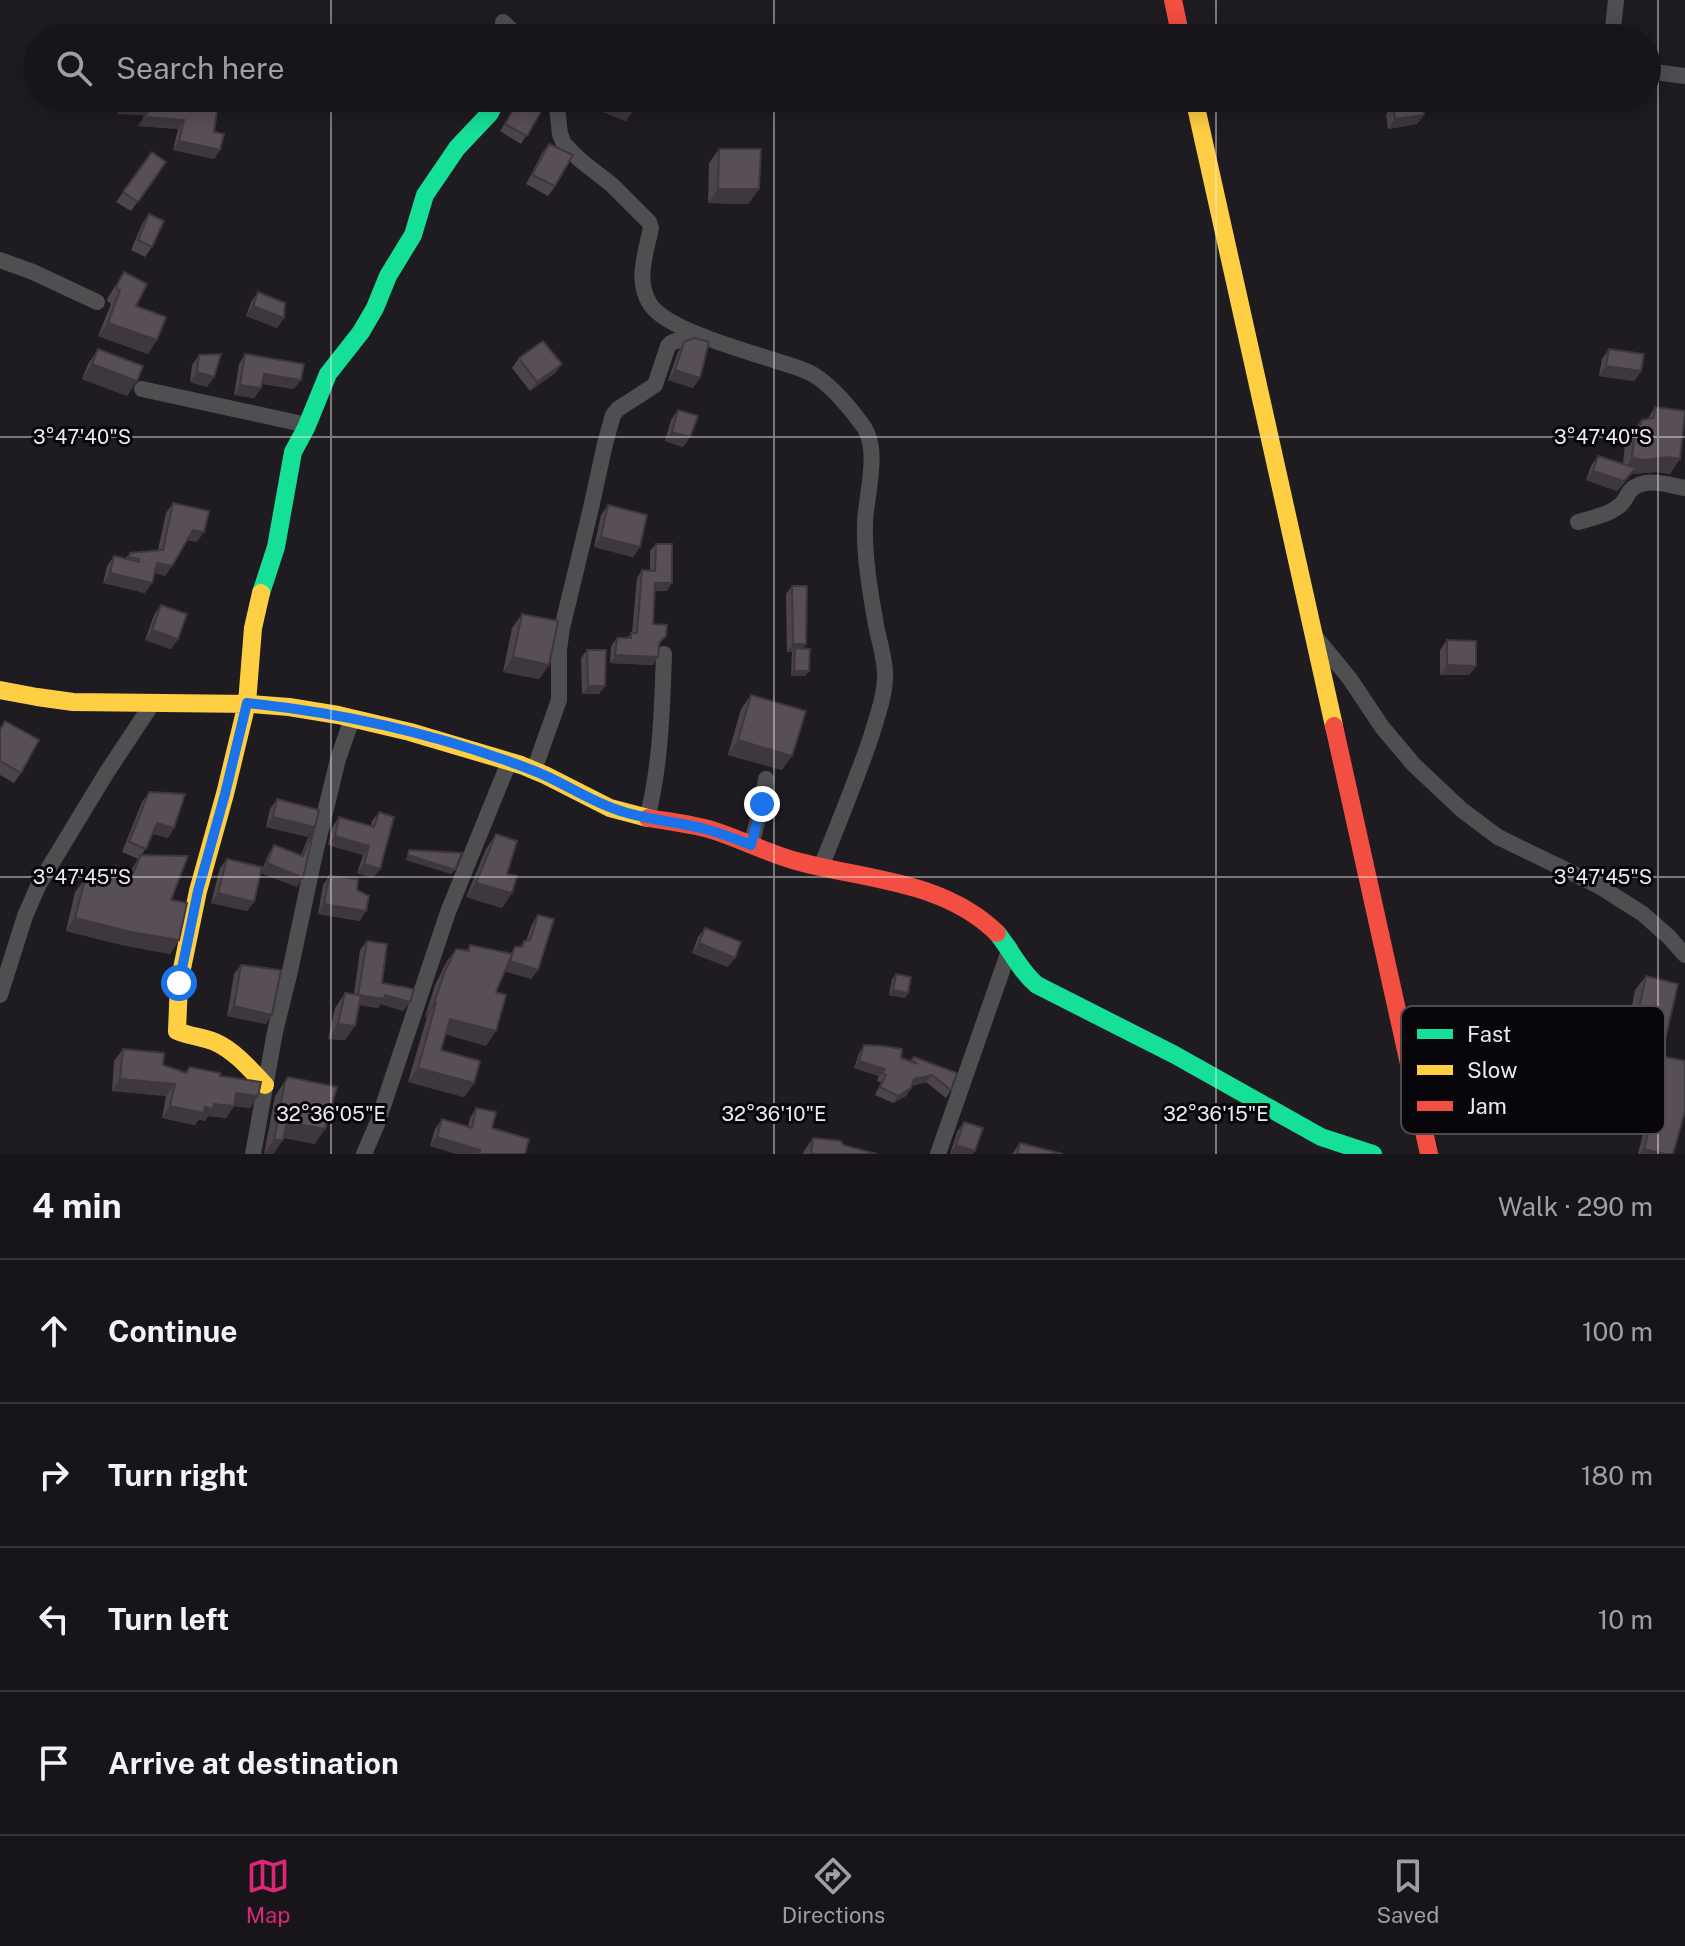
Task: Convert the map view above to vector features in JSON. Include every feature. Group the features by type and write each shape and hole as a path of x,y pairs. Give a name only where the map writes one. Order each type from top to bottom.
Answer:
{"street":[{"path":"1173,0 1178,24"},
{"path":"1613,24 1616,0"},
{"path":"1661,73 1685,76"},
{"path":"265,1085 224,1047 207,1039 183,1034 176,1028 179,983 198,891 247,703 253,628 276,547 293,452 328,374 361,332 388,276 413,235 425,195 457,148 490,112"},
{"path":"558,112 564,144 649,222 651,228 641,275 650,304 661,317 695,333 811,373 830,385 869,437 871,474 865,521 867,569 885,670 884,687 858,774 821,867"},
{"path":"1197,112 1401,1029"},
{"path":"0,260 97,302"},
{"path":"534,770 559,700 562,628 613,415 655,385 671,343 695,333"},
{"path":"142,389 307,425"},
{"path":"1578,522 1602,516 1619,507 1629,492 1642,485 1660,483 1685,488"},
{"path":"1312,633 1414,765 1462,810 1498,837 1599,886 1632,907 1669,937 1685,955"},
{"path":"647,819 659,757 664,654"},
{"path":"0,690 30,698 101,704 247,703 290,707 393,727 534,770 594,802 647,819 702,828 821,867 912,886 958,905 990,926 1010,948 1027,977 1037,985 1175,1055 1320,1145 1345,1146 1373,1154"},
{"path":"0,995 25,916 39,884 152,704"},
{"path":"253,1154 275,1032 314,858 338,759 352,719"},
{"path":"364,1154 387,1097 448,912 509,762"},
{"path":"751,845 766,779"},
{"path":"938,1154 1010,948"},
{"path":"1425,1134 1429,1154"}],"building":[{"path":"148,112 217,112 214,132 224,134 220,150 179,141 184,120 144,117"},
{"path":"512,112 541,112 527,136 505,124"},
{"path":"1394,112 1423,112 1424,115 1395,119"},
{"path":"549,144 573,155 555,186 532,175"},
{"path":"719,149 761,149 759,189 718,189"},
{"path":"152,152 166,162 138,202 123,192"},
{"path":"149,214 164,221 152,247 138,240"},
{"path":"124,272 147,284 136,306 166,317 157,340 108,323 120,290 117,285"},
{"path":"258,292 285,303 284,318 253,306"},
{"path":"694,338 709,342 700,378 675,370 684,342"},
{"path":"543,341 562,364 537,382 519,358"},
{"path":"98,349 143,366 137,381 92,364"},
{"path":"1609,349 1644,354 1641,371 1606,366"},
{"path":"221,354 214,377 197,372 199,355"},
{"path":"245,354 304,364 301,380 264,374 261,388 240,385"},
{"path":"1655,407 1685,411 1680,459 1632,458 1635,428 1642,420 1654,418"},
{"path":"678,410 698,416 690,437 672,432"},
{"path":"1598,456 1636,468 1624,481 1593,471"},
{"path":"173,503 209,511 204,532 193,530 172,566 157,563 152,583 110,573 114,556 139,562 139,559 129,557 130,553 163,550"},
{"path":"608,505 647,515 640,547 601,537"},
{"path":"656,544 672,544 672,583 655,583 653,624 667,625 666,636 659,645 658,657 615,655 617,638 631,638 631,633 637,633 642,570 655,571"},
{"path":"792,586 807,586 806,644 793,644"},
{"path":"161,605 187,614 178,639 152,630"},
{"path":"522,614 558,621 549,665 513,657"},
{"path":"1447,640 1476,641 1476,666 1447,665"},
{"path":"795,648 810,649 809,671 794,671"},
{"path":"587,650 606,650 605,686 588,686"},
{"path":"751,695 806,711 792,756 738,740"},
{"path":"5,721 39,740 21,773 0,761 0,730"},
{"path":"149,792 185,794 174,828 157,823 146,849 129,842"},
{"path":"277,799 319,810 315,827 273,817"},
{"path":"379,812 394,817 380,869 364,864 369,846 335,836 339,817 374,827"},
{"path":"314,828 303,878 267,863 274,845 303,856"},
{"path":"496,834 517,841 507,874 517,876 512,893 476,883"},
{"path":"409,850 462,853 455,870 408,855"},
{"path":"141,855 188,856 171,900 187,903 179,940 75,918 85,879 107,884 116,866 133,873"},
{"path":"227,859 262,867 254,902 218,893"},
{"path":"329,876 358,879 357,890 369,896 366,911 324,904"},
{"path":"538,915 554,919 538,970 510,961 515,947 523,947 524,941 530,940"},
{"path":"705,928 741,942 735,958 699,943"},
{"path":"367,941 387,944 382,983 414,989 410,1002 385,995 384,999 358,995"},
{"path":"470,945 512,954 496,992 506,995 496,1031 450,1019 441,1050 480,1061 474,1083 418,1068 445,971 456,949 469,951"},
{"path":"241,965 281,970 272,1015 234,1006"},
{"path":"896,974 911,977 908,993 893,990"},
{"path":"1646,976 1678,984 1665,1040 1665,1006 1640,1006"},
{"path":"345,993 361,995 355,1026 338,1024"},
{"path":"864,1045 902,1049 901,1058 918,1064 912,1060 914,1057 957,1073 951,1090 932,1075 914,1079 911,1088 898,1096 880,1087 886,1075 882,1073 885,1069 859,1061"},
{"path":"123,1049 164,1053 163,1065 186,1073 190,1067 220,1073 220,1076 261,1082 258,1096 236,1093 234,1106 214,1104 213,1109 205,1107 204,1113 170,1106 175,1084 120,1079"},
{"path":"1665,1057 1685,1061 1685,1111 1673,1154 1644,1149 1648,1134 1665,1134"},
{"path":"288,1077 337,1087 325,1129 287,1122 283,1140 274,1140 285,1082"},
{"path":"476,1108 496,1112 492,1128 529,1139 525,1154 479,1154 480,1150 437,1137 442,1119 472,1128"},
{"path":"964,1122 983,1128 975,1151 956,1145"},
{"path":"813,1138 841,1141 843,1145 877,1154 811,1154"},
{"path":"1020,1143 1063,1154 1017,1154"}],"traffic: fast":[{"path":"261,593 276,547 293,452 328,374 361,332 375,308 388,276 413,235 425,195 457,148 490,112"},
{"path":"997,933 1037,985 1175,1055 1321,1137 1373,1154"}],"traffic: slow":[{"path":"1197,112 1334,726"},
{"path":"261,593 253,628 247,703 198,891 179,983 177,1031 210,1040 229,1050 265,1085"},
{"path":"0,690 73,702 252,704 338,715 410,732 521,765 610,808 648,818"}],"traffic: jam":[{"path":"1173,0 1178,24"},
{"path":"1334,726 1401,1028"},
{"path":"648,818 707,829 796,861 928,892 976,915 997,933"},
{"path":"1425,1134 1429,1154"}],"route":[{"path":"179,983 198,891 247,703 319,712 440,739 534,770 594,802 647,819 702,828 751,845 762,804"}]}
